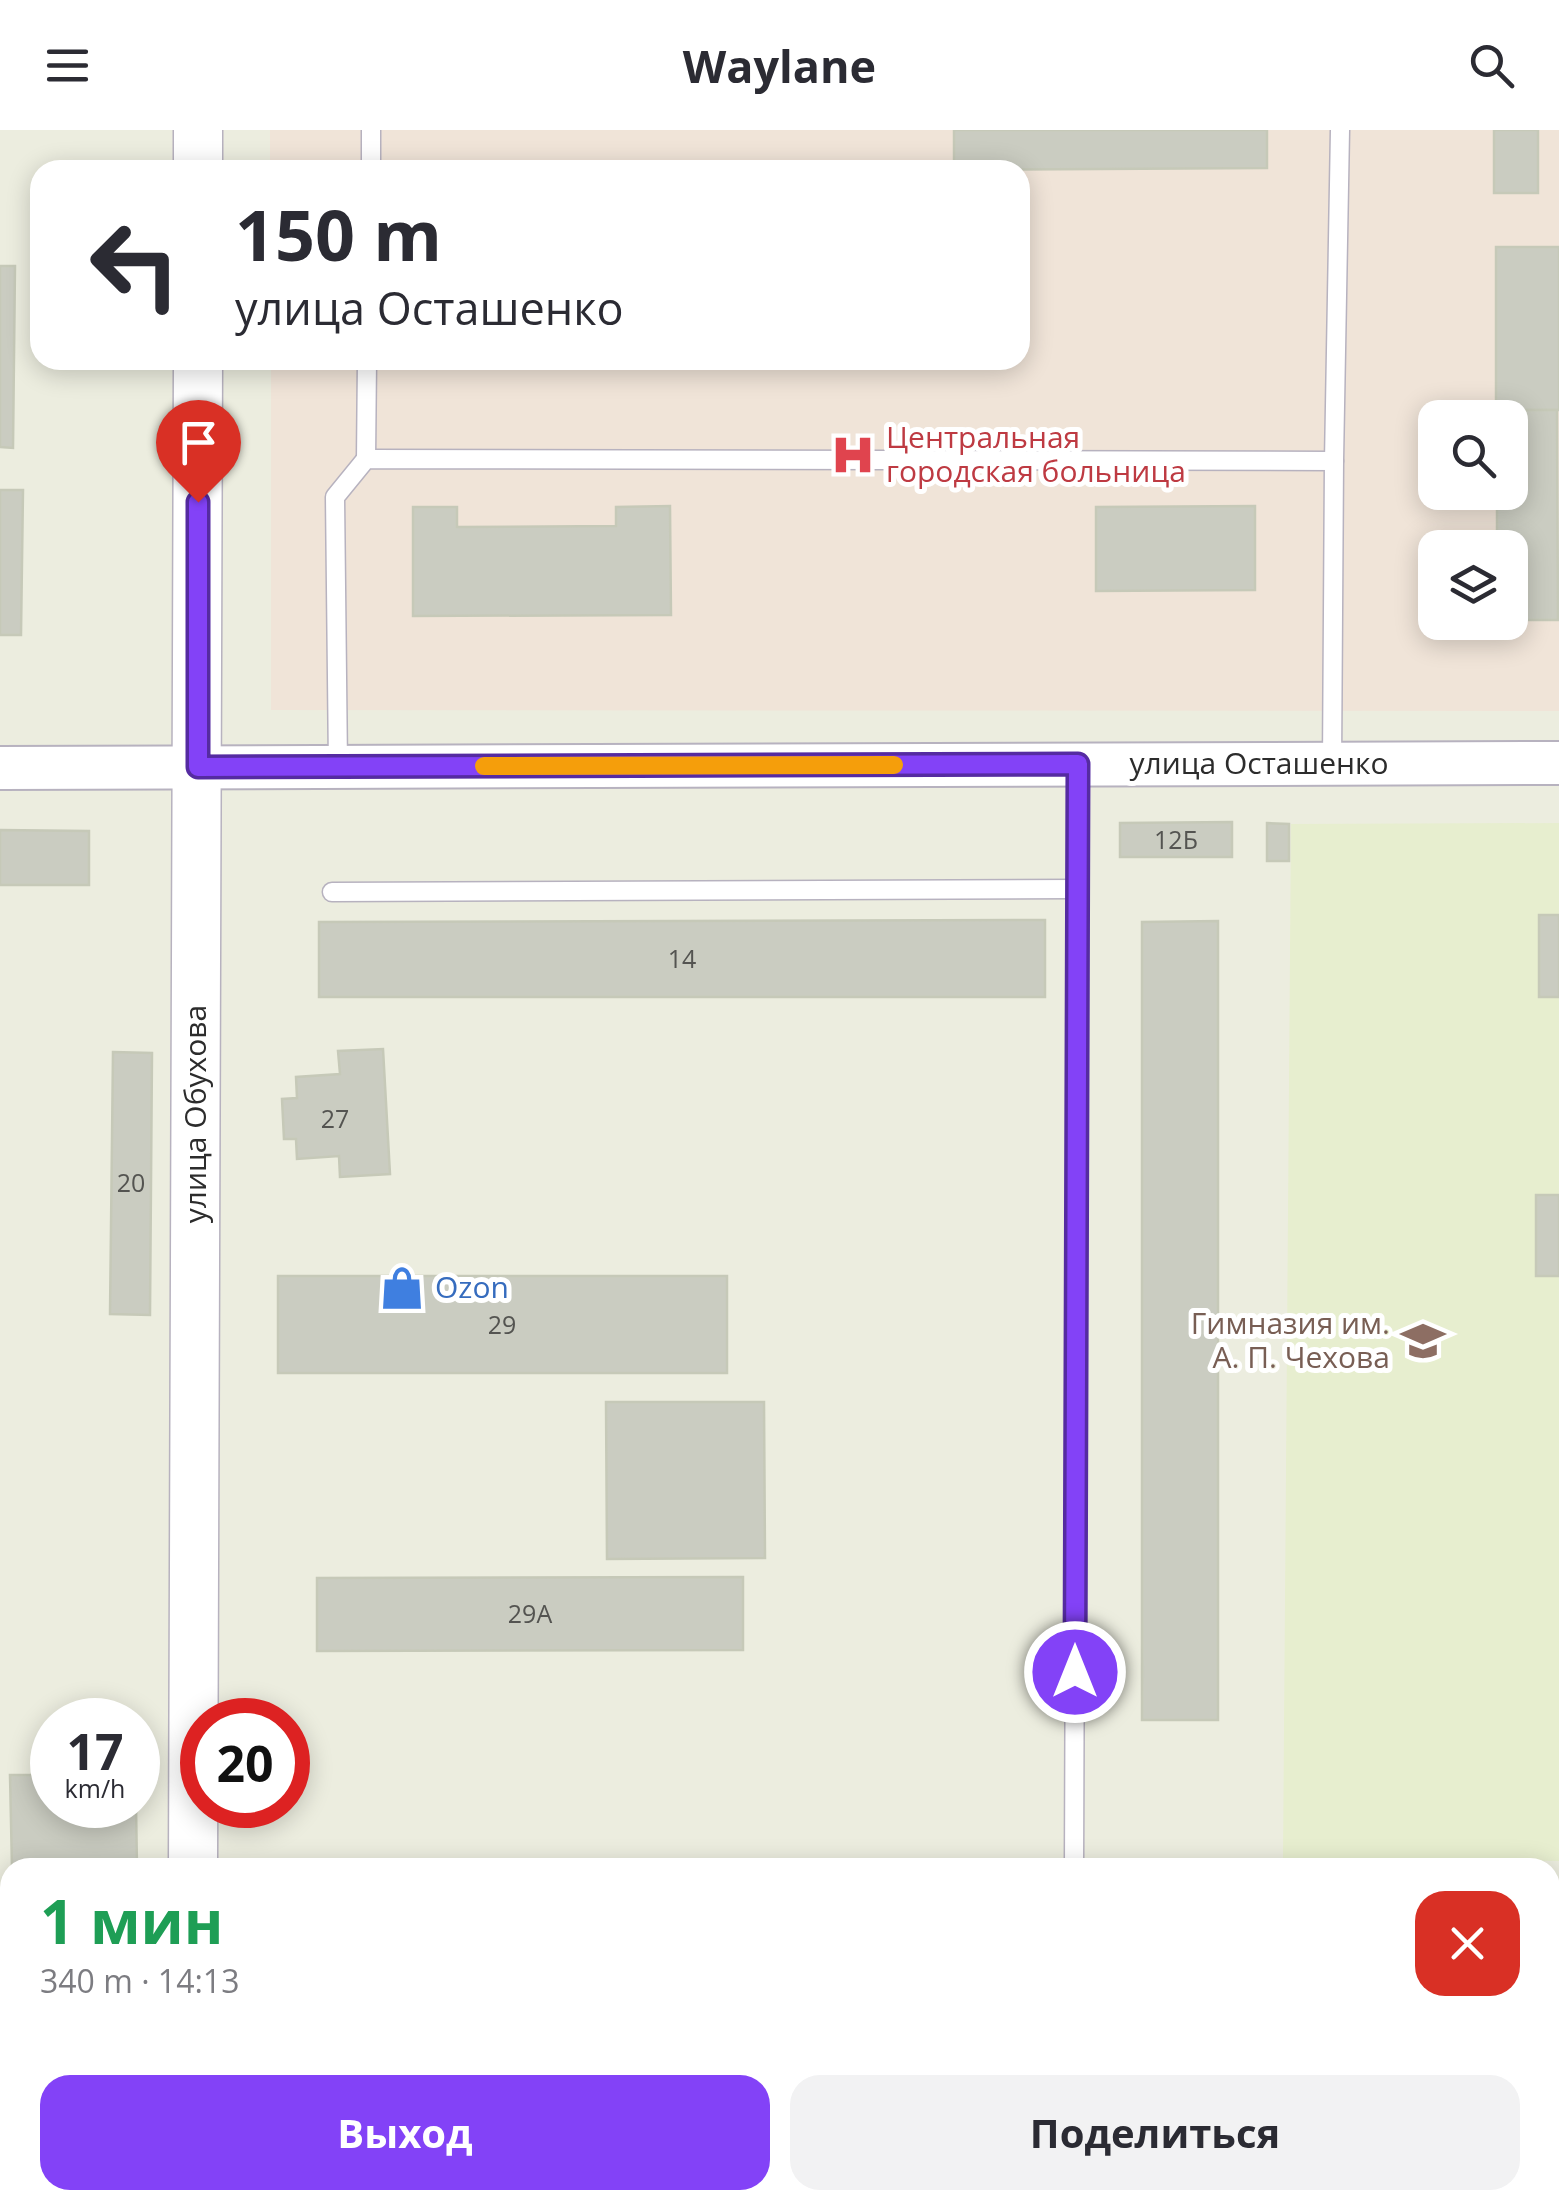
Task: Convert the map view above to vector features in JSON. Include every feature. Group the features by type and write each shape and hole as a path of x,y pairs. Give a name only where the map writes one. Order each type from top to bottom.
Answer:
{"main road":[{"path":"198,130 198,160"},
{"name":"улица Обухова","path":"193,1858 198,370"}],"street":[{"name":"улица Осташенко","path":"0,768 1559,763"}],"lane":[{"path":"370,160 371,130"},
{"path":"1332,764 1340,130"},
{"path":"338,766 335,498 366,459 367,370"},
{"path":"366,459 1334,462"},
{"path":"1074,1858 1078,764"},
{"path":"332,892 1078,889"}],"shaded area":[{"name":"Центральная городская больница","path":"270,130 1559,130 1559,711 271,710 271,370 1030,370 1030,160 270,160"},
{"name":"Гимназия им. А. П. Чехова","path":"1559,823 1559,1858 1283,1858 1291,824"}],"building":[{"path":"954,130 1267,130 1267,168 1030,170 1030,160 954,160"},
{"path":"1494,130 1538,130 1538,193 1494,193"},
{"path":"1496,247 1559,247 1559,410 1528,410 1528,400 1496,400"},
{"path":"0,266 15,266 13,448 0,447"},
{"path":"1528,410 1557,410 1558,620 1528,620 1528,530 1497,530 1497,510 1528,510"},
{"path":"0,490 23,490 21,635 0,635"},
{"path":"670,506 671,615 413,616 413,507 457,507 457,527 616,526 616,507"},
{"path":"1255,506 1255,590 1096,591 1096,507"},
{"path":"1232,822 1232,857 1120,857 1120,823"},
{"path":"1267,823 1289,824 1289,861 1267,861"},
{"path":"0,830 89,831 89,885 0,885"},
{"path":"1539,915 1559,915 1559,997 1539,997"},
{"path":"1045,920 1045,997 319,997 319,922"},
{"path":"1218,921 1218,1720 1142,1720 1142,922"},
{"path":"383,1049 390,1174 340,1177 339,1156 297,1159 296,1139 284,1139 282,1099 297,1098 296,1077 340,1074 338,1051"},
{"path":"113,1052 152,1053 150,1315 110,1314"},
{"path":"1536,1195 1559,1195 1559,1276 1536,1276"},
{"path":"278,1276 727,1276 727,1373 278,1373"},
{"path":"606,1402 764,1402 765,1558 607,1559"},
{"path":"743,1577 743,1650 317,1651 317,1578"},
{"path":"10,1775 30,1775 30,1828 136,1828 137,1858 12,1858"}],"slow traffic":[{"path":"484,766 894,765"}],"place":[{"name":"Центральная городская больница","path":"853,455"},
{"name":"Ozon","path":"402,1288"},
{"name":"Гимназия им. А. П. Чехова","path":"1423,1341"}],"route":[{"path":"198,502 198,767 1078,764 1075,1672"}]}
